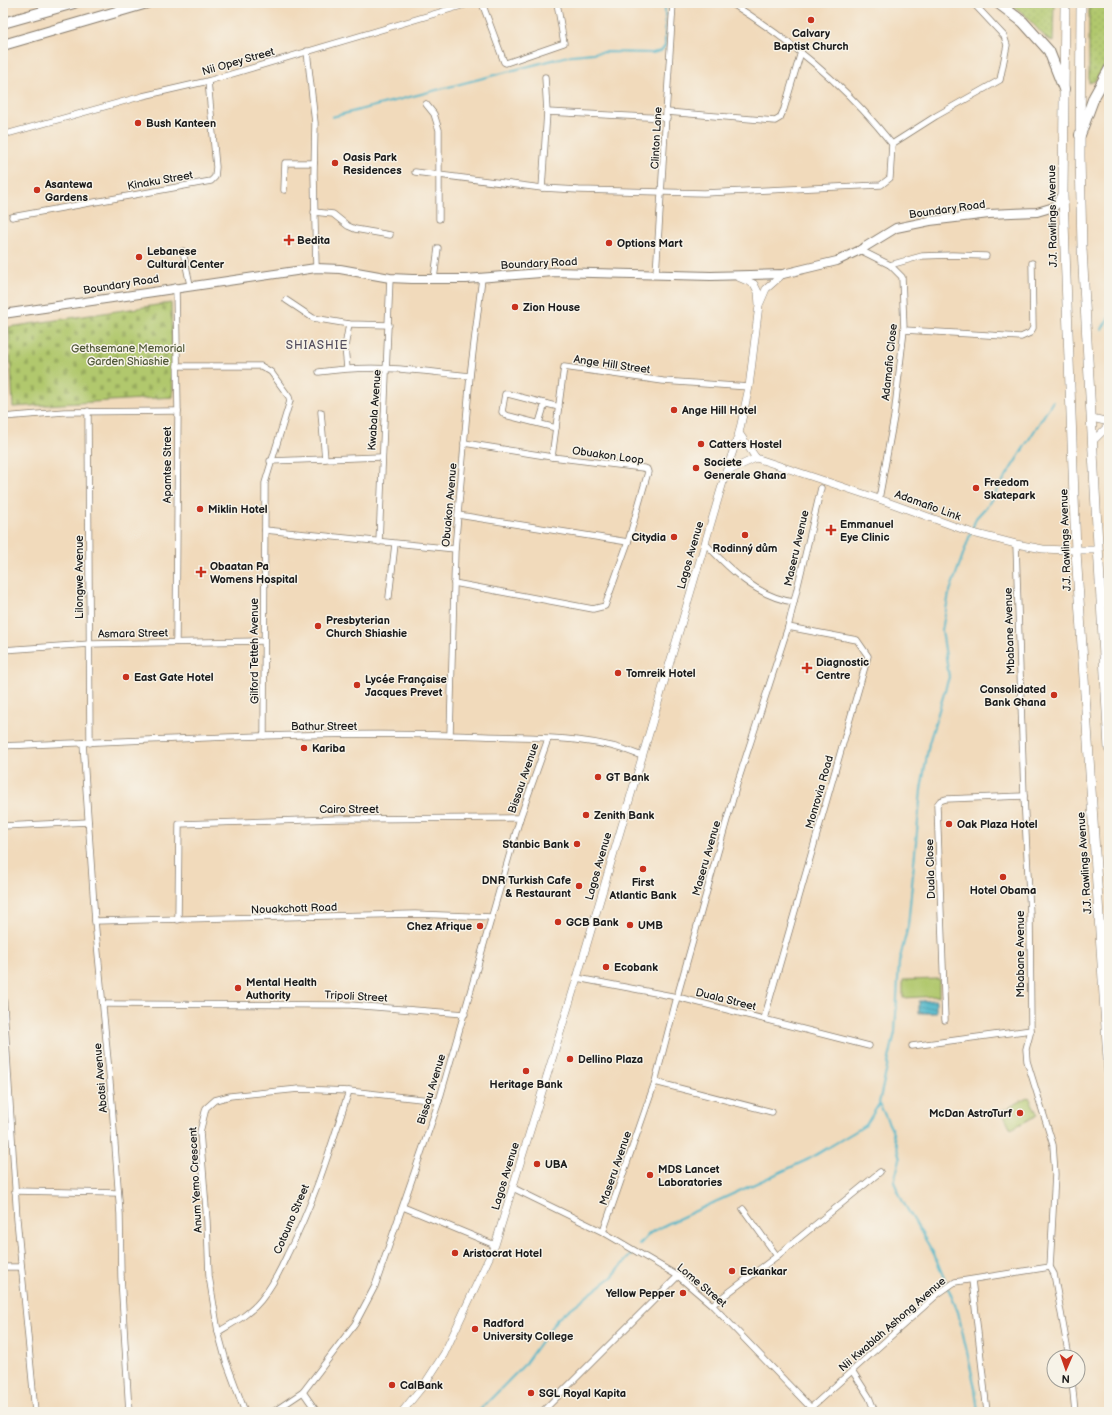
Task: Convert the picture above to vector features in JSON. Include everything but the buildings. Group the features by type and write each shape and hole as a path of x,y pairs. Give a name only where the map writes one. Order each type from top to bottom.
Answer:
{"highway":[{"path":"3,23 74,3"},
{"path":"3,45 147,3"},
{"path":"998,3 1023,22 1049,52 1064,89"},
{"name":"J.J. Rawlings Avenue","path":"1065,3 1063,195 1076,550 1109,1074"},
{"path":"1081,3 1080,135 1082,248 1092,418 1097,550 1107,679 1109,749"},
{"path":"1080,135 1094,97 1109,70"}],"main road":[{"name":"Boundary Road","path":"3,314 176,287 316,268 340,269 390,278 434,279 482,278 553,272 734,276 783,274 837,261 860,250 886,233 904,226 930,221 989,214 1037,212 1054,207 1063,195"}],"street":[{"name":"Nii Opey Street","path":"10,133 208,80 471,3"},
{"path":"482,3 504,62 506,63 564,42 557,3"},
{"name":"Clinton Lane","path":"656,274 673,3"},
{"path":"415,172 542,188 662,192 704,193 882,185 890,178 892,144 874,122 834,79 766,25 731,3"},
{"path":"892,144 936,116 1000,80 1006,53 1006,41 1004,36 976,6"},
{"path":"307,51 315,123 314,212 316,268"},
{"path":"547,112 667,115 775,121 780,118 784,109 801,52"},
{"path":"542,188 547,112 545,77"},
{"name":"Kinaku Street","path":"12,217 211,181 215,177 216,167 208,80"},
{"path":"426,104 434,114 439,130 439,219"},
{"path":"284,190 284,163 314,163"},
{"path":"314,212 333,214 348,226 355,229 390,235"},
{"path":"434,279 438,248"},
{"name":"Adamafio Close","path":"860,250 890,265 902,277 904,330 894,417 879,499"},
{"path":"183,251 190,285"},
{"path":"890,265 922,256 986,256"},
{"path":"904,330 1021,336 1030,333 1033,328 1032,263"},
{"name":"Lagos Avenue","path":"759,305 766,289 783,274"},
{"name":"Lagos Avenue","path":"402,1412 426,1382 444,1354 495,1245 577,978 726,472 739,433 749,387 759,305 758,292 754,284 746,279 734,276"},
{"name":"Kwabala Avenue","path":"379,542 381,457 387,367 390,278"},
{"name":"Obuakon Avenue","path":"450,735 455,549 470,376 482,278"},
{"name":"Apamtse Street","path":"176,287 178,411 176,642"},
{"path":"286,300 313,318 349,324 389,325"},
{"path":"347,368 345,347 349,324"},
{"name":"Gilford Tetteh Avenue","path":"177,366 261,366 271,372 289,397 290,401 270,461 266,483 264,736"},
{"path":"319,372 347,368 387,367 470,376"},
{"name":"Ange Hill Street","path":"552,457 564,367 663,381 749,387"},
{"path":"556,428 505,415 502,412 505,394 559,407"},
{"path":"539,423 545,403"},
{"path":"3,417 30,413 178,411"},
{"name":"Lilongwe Avenue","path":"87,743 90,644 88,412"},
{"path":"321,412 325,459"},
{"path":"1092,418 1109,424 1093,441"},
{"path":"726,472 756,458 739,433"},
{"name":"Obuakon Loop","path":"464,443 552,457 647,469 648,472 628,542"},
{"path":"270,461 381,457"},
{"name":"Adamafio Link","path":"756,458 879,499 973,534 1043,549 1097,550"},
{"name":"Maseru Avenue","path":"603,1232 655,1082 677,997 737,784 788,627 821,488"},
{"path":"454,583 593,609 600,608 605,606 628,542 458,515"},
{"path":"265,530 455,549"},
{"path":"705,543 746,582 766,593 794,602"},
{"path":"389,596 395,544"},
{"name":"Mbabane Avenue","path":"1016,544 1024,796 1030,914 1031,1030 1026,1049 1027,1061 1053,1145 1055,1174 1050,1267 1054,1274 1068,1349"},
{"name":"Monrovia Road","path":"764,1019 868,656 857,640 788,627"},
{"name":"Asmara Street","path":"3,650 90,644 264,641"},
{"name":"Bathur Street","path":"3,746 264,736 450,735 581,741 626,749 642,756"},
{"name":"Bissau Avenue","path":"273,1412 303,1392 334,1353 366,1304 381,1270 439,1101 520,818 548,739"},
{"name":"Abotsi Avenue","path":"87,743 88,822 95,921 110,1077 118,1193 128,1412"},
{"name":"Duala Close","path":"945,1020 937,805 940,801 946,799 1024,796"},
{"name":"Cairo Street","path":"178,920 179,824 338,819 520,818"},
{"path":"3,826 88,822"},
{"name":"Nouakchott Road","path":"95,921 415,914 492,917"},
{"name":"Duala Street","path":"577,978 677,997 869,1046"},
{"path":"3,990 15,1191 35,1412"},
{"name":"Tripoli Street","path":"103,1004 350,1005 465,1014"},
{"path":"912,1046 1031,1030"},
{"path":"655,1082 772,1112"},
{"name":"Anum Yemo Crescent","path":"245,1412 228,1367 218,1332 209,1276 207,1222 200,1132 206,1108 215,1100 230,1096 299,1089 349,1091 439,1101"},
{"name":"Cotouno Street","path":"218,1332 244,1316 261,1301 274,1281 308,1210 330,1150 349,1091"},
{"path":"712,1305 777,1256 880,1172"},
{"name":"Lome Street","path":"513,1188 603,1232 678,1276 712,1305 808,1410"},
{"path":"15,1191 118,1193"},
{"path":"403,1207 495,1245"},
{"path":"742,1209 777,1256"},
{"path":"3,1267 21,1266"},
{"name":"Nii Kwablah Ashong Avenue","path":"808,1410 853,1372 938,1294 955,1282 1050,1267"},
{"path":"542,1412 678,1276"},
{"path":"972,1280 987,1412"},
{"path":"853,1372 869,1397 875,1412"},
{"path":"1073,1389 1075,1412"},
{"path":"303,1392 317,1412"}],"green space":[{"path":"1009,3 1054,3 1053,42 1046,38 1024,14"},
{"path":"1089,3 1109,3 1109,58 1095,81 1089,83"},
{"name":"Gethsemane Memorial Garden Shiashie","path":"171,303 173,397 13,407 9,327"},
{"path":"939,979 939,996 903,998 903,980"},
{"name":"McDan AstroTurf","path":"1029,1097 1038,1115 1011,1129 1002,1111"}],"water":[{"path":"936,1000 936,1013 919,1013 919,1001"}],"waterway":[{"path":"332,117 572,55 604,52 652,53 661,51 665,46 665,3"},
{"path":"1102,329 1109,317"},
{"path":"978,1412 975,1388 958,1312 934,1254 903,1202 894,1182 900,1159 892,1130 879,1103 895,1032 899,962 908,926 921,790 929,743 949,677 942,630 949,594 976,518 988,505 1053,401"},
{"path":"639,1245 650,1233 667,1224 809,1159 866,1125 879,1104"},
{"path":"478,1412 524,1365 557,1319 612,1277 632,1253"}],"place":[{"name":"Calvary Baptist Church","path":"811,20"},
{"name":"Bush Kanteen","path":"138,123"},
{"name":"Oasis Park Residences","path":"335,163"},
{"name":"Asantewa Gardens","path":"37,190"},
{"name":"Bedita","path":"289,240"},
{"name":"Options Mart","path":"609,243"},
{"name":"Lebanese Cultural Center","path":"139,257"},
{"name":"Zion House","path":"515,307"},
{"name":"Ange Hill Hotel","path":"674,410"},
{"name":"Catters Hostel","path":"701,444"},
{"name":"Societe Generale Ghana","path":"696,468"},
{"name":"Freedom Skatepark","path":"976,488"},
{"name":"Miklin Hotel","path":"200,509"},
{"name":"Emmanuel Eye Clinic","path":"831,530"},
{"name":"Rodinný dům","path":"745,535"},
{"name":"Citydia","path":"674,537"},
{"name":"Obaatan Pa Womens Hospital","path":"201,572"},
{"name":"Presbyterian Church Shiashie","path":"318,626"},
{"name":"Diagnostic Centre","path":"807,668"},
{"name":"Tomreik Hotel","path":"618,673"},
{"name":"East Gate Hotel","path":"126,677"},
{"name":"Lycée Française Jacques Prevet","path":"357,685"},
{"name":"Consolidated Bank Ghana","path":"1054,695"},
{"name":"Kariba","path":"304,748"},
{"name":"GT Bank","path":"598,777"},
{"name":"Zenith Bank","path":"586,815"},
{"name":"Oak Plaza Hotel","path":"949,824"},
{"name":"Stanbic Bank","path":"577,844"},
{"name":"First Atlantic Bank","path":"643,869"},
{"name":"Hotel Obama","path":"1003,877"},
{"name":"DNR Turkish Cafe & Restaurant","path":"579,886"},
{"name":"GCB Bank","path":"558,922"},
{"name":"UMB","path":"630,925"},
{"name":"Chez Afrique","path":"480,926"},
{"name":"Ecobank","path":"606,967"},
{"name":"Mental Health Authority","path":"238,988"},
{"name":"Dellino Plaza","path":"570,1059"},
{"name":"Heritage Bank","path":"526,1071"},
{"name":"McDan AstroTurf","path":"1020,1113"},
{"name":"UBA","path":"537,1164"},
{"name":"MDS Lancet Laboratories","path":"650,1175"},
{"name":"Aristocrat Hotel","path":"455,1253"},
{"name":"Eckankar","path":"732,1271"},
{"name":"Yellow Pepper","path":"683,1293"},
{"name":"Radford University College","path":"475,1329"},
{"name":"CalBank","path":"392,1385"},
{"name":"SGL Royal Kapita","path":"531,1393"}],"district":[{"name":"SHIASHIE","path":"317,345"}]}
